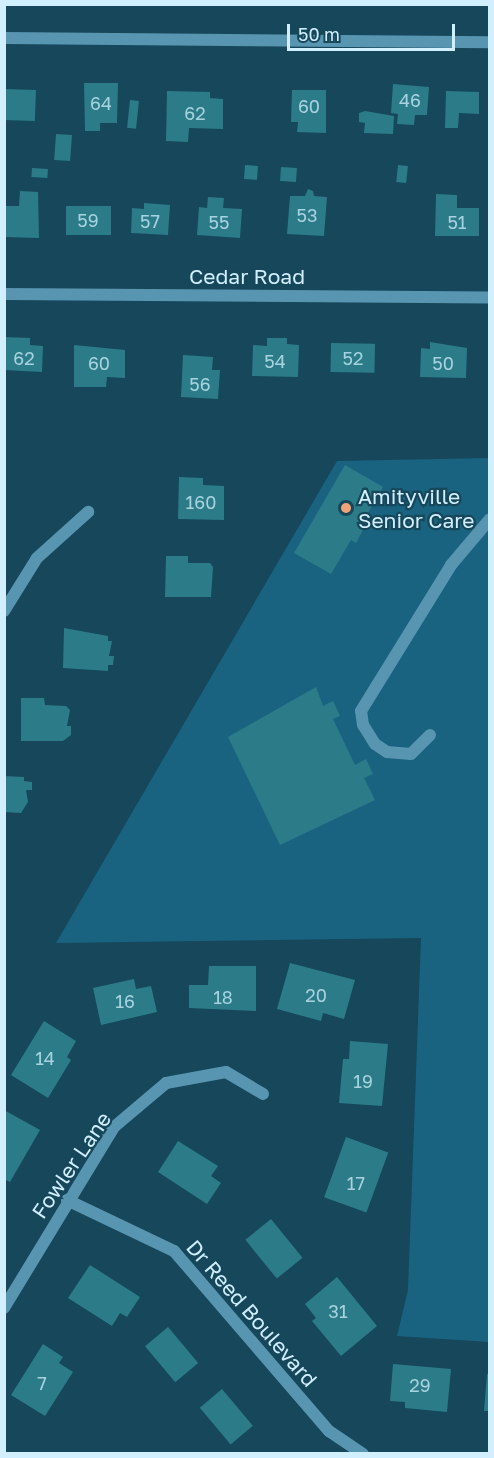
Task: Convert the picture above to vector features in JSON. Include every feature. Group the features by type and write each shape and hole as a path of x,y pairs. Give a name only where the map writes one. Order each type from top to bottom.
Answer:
{"street":[{"path":"4,38 489,42"},
{"name":"Cedar Road","path":"4,294 489,297"},
{"path":"4,611 37,558 88,512"},
{"path":"430,735 411,754 387,752 369,734 361,711 451,565 489,519"},
{"name":"Fowler Lane","path":"4,1308 67,1200 114,1127 166,1083 225,1072 263,1094"},
{"name":"Dr Reed Boulevard","path":"67,1200 174,1251 329,1431 363,1454"}],"shaded area":[{"path":"489,458 489,1342 397,1336 408,1290 421,938 56,943 337,461"}],"building":[{"path":"84,83 118,83 117,123 100,123 100,131 85,131"},
{"path":"393,84 429,87 427,115 415,115 414,125 397,124 398,114 391,113"},
{"path":"4,89 36,90 35,121 4,120"},
{"path":"292,90 326,90 326,133 297,132 298,122 291,122"},
{"path":"167,91 210,92 210,98 223,99 223,129 189,128 188,142 166,141"},
{"path":"446,91 479,92 479,114 459,113 458,128 445,128"},
{"path":"130,100 139,101 136,129 127,128"},
{"path":"365,111 394,116 393,134 364,133 365,123 359,122 359,113"},
{"path":"56,134 72,135 70,161 54,160"},
{"path":"245,165 258,166 257,180 244,179"},
{"path":"398,165 408,166 406,183 396,182"},
{"path":"281,167 297,168 296,182 280,181"},
{"path":"32,168 48,169 47,178 31,177"},
{"path":"308,189 313,191 314,196 327,197 324,236 287,234 290,196 305,196"},
{"path":"20,191 38,192 39,238 4,237 4,206 19,206"},
{"path":"436,194 457,195 457,208 479,208 479,236 435,236"},
{"path":"208,197 224,198 223,208 242,209 240,238 197,235 199,207 207,208"},
{"path":"144,203 170,205 168,235 131,233 132,208 144,209"},
{"path":"66,206 111,206 111,235 66,235"},
{"path":"4,337 30,338 30,345 43,346 42,372 4,370"},
{"path":"267,338 287,338 287,344 299,345 298,377 252,376 253,345 267,346"},
{"path":"430,342 467,348 466,378 420,377 421,348 430,349"},
{"path":"331,343 375,344 374,373 330,372"},
{"path":"74,345 125,350 125,378 107,377 106,387 74,387"},
{"path":"183,355 213,357 212,370 220,370 218,399 181,397"},
{"name":"Amityville Senior Care","path":"345,465 383,487 359,528 363,530 356,543 351,540 331,574 294,553"},
{"path":"179,477 203,478 203,485 224,486 224,520 178,519"},
{"path":"166,556 188,556 188,563 210,563 213,567 211,597 165,597"},
{"path":"64,628 108,636 108,641 112,641 109,656 114,656 113,665 108,665 108,671 63,668"},
{"path":"316,687 323,706 333,701 340,716 333,719 355,765 366,759 373,774 364,778 375,800 280,845 228,737"},
{"path":"21,698 44,698 45,705 66,706 70,710 67,726 71,726 71,735 63,741 21,741"},
{"path":"4,776 24,777 24,781 32,782 32,790 26,790 28,802 21,813 4,812"},
{"path":"290,963 355,980 344,1019 323,1013 321,1021 277,1009"},
{"path":"209,966 256,966 256,1011 189,1008 189,985 208,985"},
{"path":"134,979 136,989 151,986 157,1012 101,1025 93,988"},
{"path":"44,1021 76,1041 67,1057 71,1060 48,1098 11,1075"},
{"path":"350,1041 388,1044 382,1106 339,1103 343,1059 349,1059"},
{"path":"4,1110 40,1130 10,1182 4,1179"},
{"path":"346,1137 388,1152 366,1213 324,1197"},
{"path":"178,1141 218,1166 211,1176 221,1183 207,1204 158,1172"},
{"path":"271,1219 302,1258 277,1279 245,1240"},
{"path":"90,1265 140,1297 127,1317 120,1313 112,1326 68,1298"},
{"path":"337,1277 377,1326 341,1356 312,1321 316,1318 305,1304"},
{"path":"168,1327 198,1363 175,1382 145,1346"},
{"path":"43,1344 63,1357 59,1363 73,1372 45,1416 11,1395"},
{"path":"393,1364 451,1369 447,1412 405,1408 405,1402 390,1401"},
{"path":"487,1374 490,1374 490,1411 484,1411"},
{"path":"222,1389 253,1426 231,1444 200,1408"}],"place":[{"name":"Amityville Senior Care","path":"346,508"}]}
